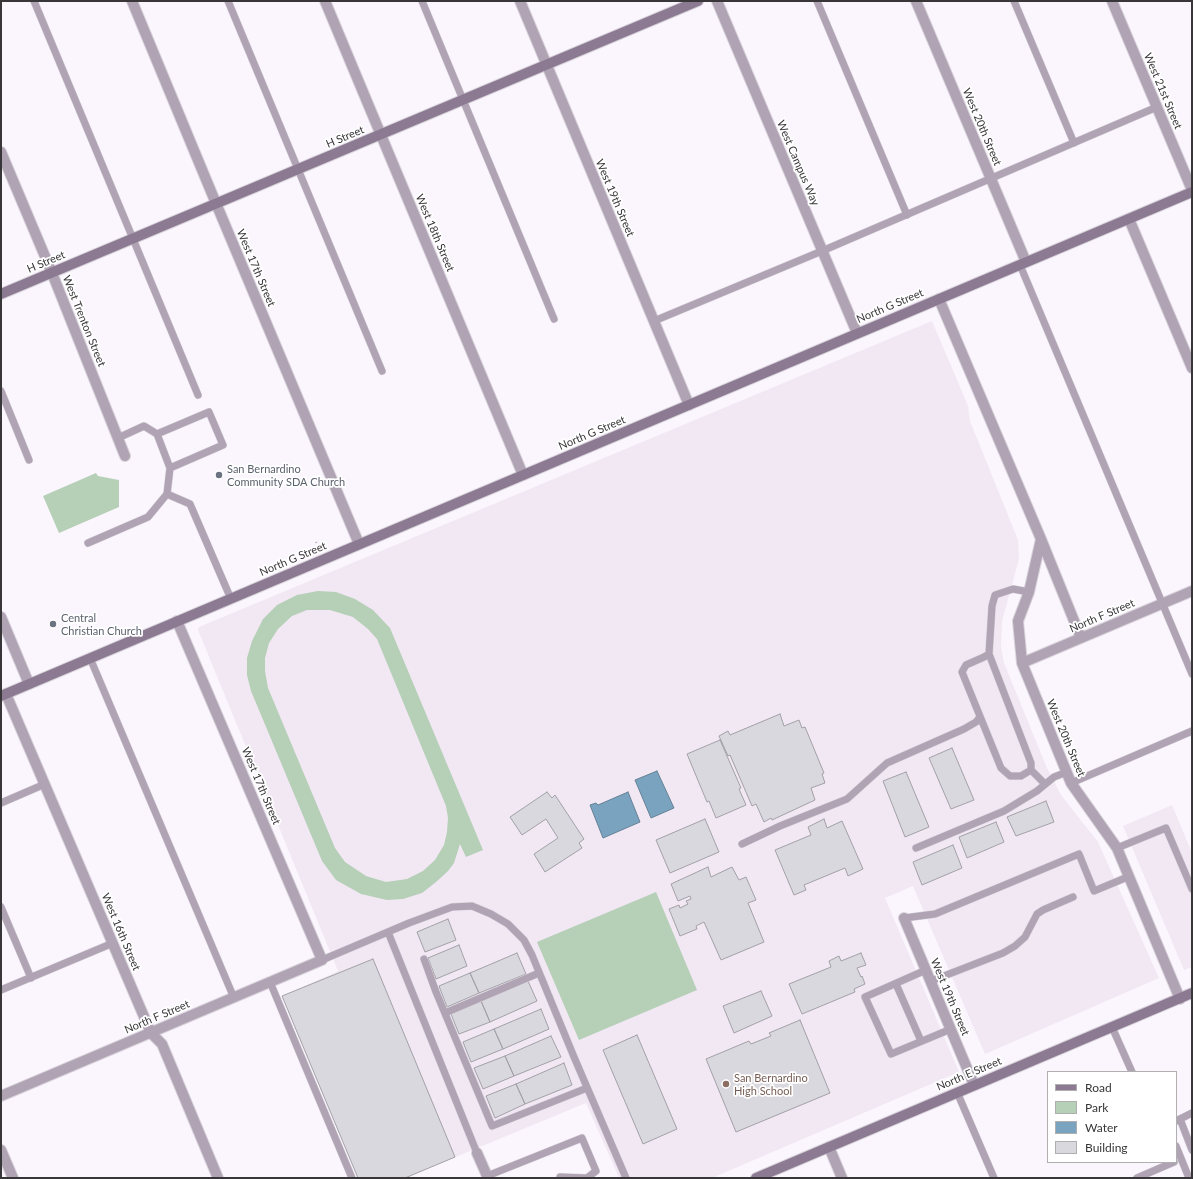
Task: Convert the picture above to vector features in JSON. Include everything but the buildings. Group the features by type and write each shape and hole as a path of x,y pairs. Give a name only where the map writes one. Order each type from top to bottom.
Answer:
{"street":[{"name":"West 17th Street","path":"132,1 359,544"},
{"name":"West 18th Street","path":"325,1 523,475"},
{"name":"West 19th Street","path":"520,1 689,405"},
{"name":"H Street","path":"1,294 698,1"},
{"name":"West Campus Way","path":"717,1 857,333"},
{"name":"West 20th Street","path":"916,1 990,179 1023,263"},
{"name":"West 21st Street","path":"1112,1 1192,191"},
{"name":"West Trenton Street","path":"1,152 52,273 125,456"},
{"name":"North G Street","path":"3,695 1192,191"},
{"path":"1129,219 1192,368"},
{"path":"939,299 1041,539 1081,638"},
{"name":"West 20th Street","path":"1041,539 1030,592 1018,621 1022,663 1071,783 1117,848 1130,876 1180,999"},
{"name":"North F Street","path":"1022,663 1192,591"},
{"path":"1,617 29,684"},
{"name":"West 17th Street","path":"177,621 322,960"},
{"name":"West 16th Street","path":"3,695 45,784 151,1033 162,1044 218,1178"},
{"name":"West 19th Street","path":"904,918 974,1085"},
{"name":"North F Street","path":"1,1096 322,960"},
{"name":"North E Street","path":"756,1178 1192,994"},
{"path":"828,1147 842,1178"},
{"path":"1,1150 13,1178"},
{"path":"477,1153 488,1177"}],"lane":[{"path":"34,1 198,395"},
{"path":"228,1 382,371"},
{"path":"422,1 554,319"},
{"path":"817,1 907,215"},
{"path":"1014,1 1074,143"},
{"path":"654,321 907,215 1156,107"},
{"path":"1023,263 1192,674"},
{"path":"1,391 29,460"},
{"path":"157,434 209,412 223,445 170,468"},
{"path":"88,543 148,517 167,494 170,468 157,434 144,426 118,438"},
{"path":"167,494 190,504 230,599"},
{"path":"989,654 966,665 962,672 1001,768 1010,776 1022,776 1030,770 1031,763 989,654 992,606 995,595 1013,589 1030,592"},
{"path":"90,658 234,998"},
{"path":"742,844 780,826 847,799 887,763 964,729 976,722 980,717"},
{"path":"1071,783 1192,731"},
{"path":"1030,770 1045,784"},
{"path":"916,848 1004,811 1054,777 1067,772"},
{"path":"1,803 45,784"},
{"path":"1117,848 1166,828 1192,889"},
{"path":"904,918 935,914 1079,854 1094,891 1130,876"},
{"path":"931,981 1003,953 1015,946 1025,938 1037,914 1073,897"},
{"path":"322,960 452,907 472,906 491,914 508,924 524,940 532,955 626,1178"},
{"path":"1,907 31,978"},
{"path":"388,932 477,1153"},
{"path":"1,990 113,943"},
{"path":"424,959 492,1126 587,1088"},
{"path":"926,970 865,998 891,1054 951,1029"},
{"path":"445,1013 539,973"},
{"path":"270,982 352,1178"},
{"path":"896,984 921,1041"},
{"path":"1112,1027 1132,1071"},
{"path":"957,1092 994,1178"},
{"path":"1192,1113 1178,1120 1192,1150"},
{"path":"488,1177 582,1138 596,1171 587,1178 559,1178"},
{"path":"1177,1161 1190,1178"},
{"path":"1137,1178 1172,1163"}],"path":[{"path":"316,542 318,546"}],"shaded area":[{"name":"San Bernardino High School","path":"932,321 968,406 970,421 1018,540 1019,559 1002,621 1001,647 1004,663 1047,768 1061,795 1098,842 1159,978 985,1054 913,886 885,898 959,1072 712,1178 619,1178 586,1103 405,1178 358,1178 282,996 338,971 198,630 199,627"},
{"path":"1172,805 1192,853 1192,967 1184,970 1123,826"}],"green space":[{"path":"96,473 98,476 119,480 119,507 59,533 43,496"},
{"path":"318,591 336,592 355,599 373,610 390,628 483,850 466,857 460,844 454,863 448,871 422,893 403,899 387,900 361,894 336,880 322,861 251,691 247,675 247,658 252,641 263,619 277,605 297,595","holes":["307,610 330,610 353,617 368,629 377,639 446,806 448,818 444,845 435,860 423,871 407,879 386,882 366,876 345,862 335,848 268,688 265,671 265,658 269,643 278,629 292,616"]},
{"path":"656,892 697,990 579,1040 537,942"}],"water":[{"path":"657,771 674,808 651,818 635,780"},
{"path":"628,792 640,822 603,838 590,805 596,803 598,805"}],"place":[{"name":"San Bernardino Community SDA Church","path":"219,475"},
{"name":"Central Christian Church","path":"53,624"},
{"name":"San Bernardino High School","path":"726,1084"}]}
